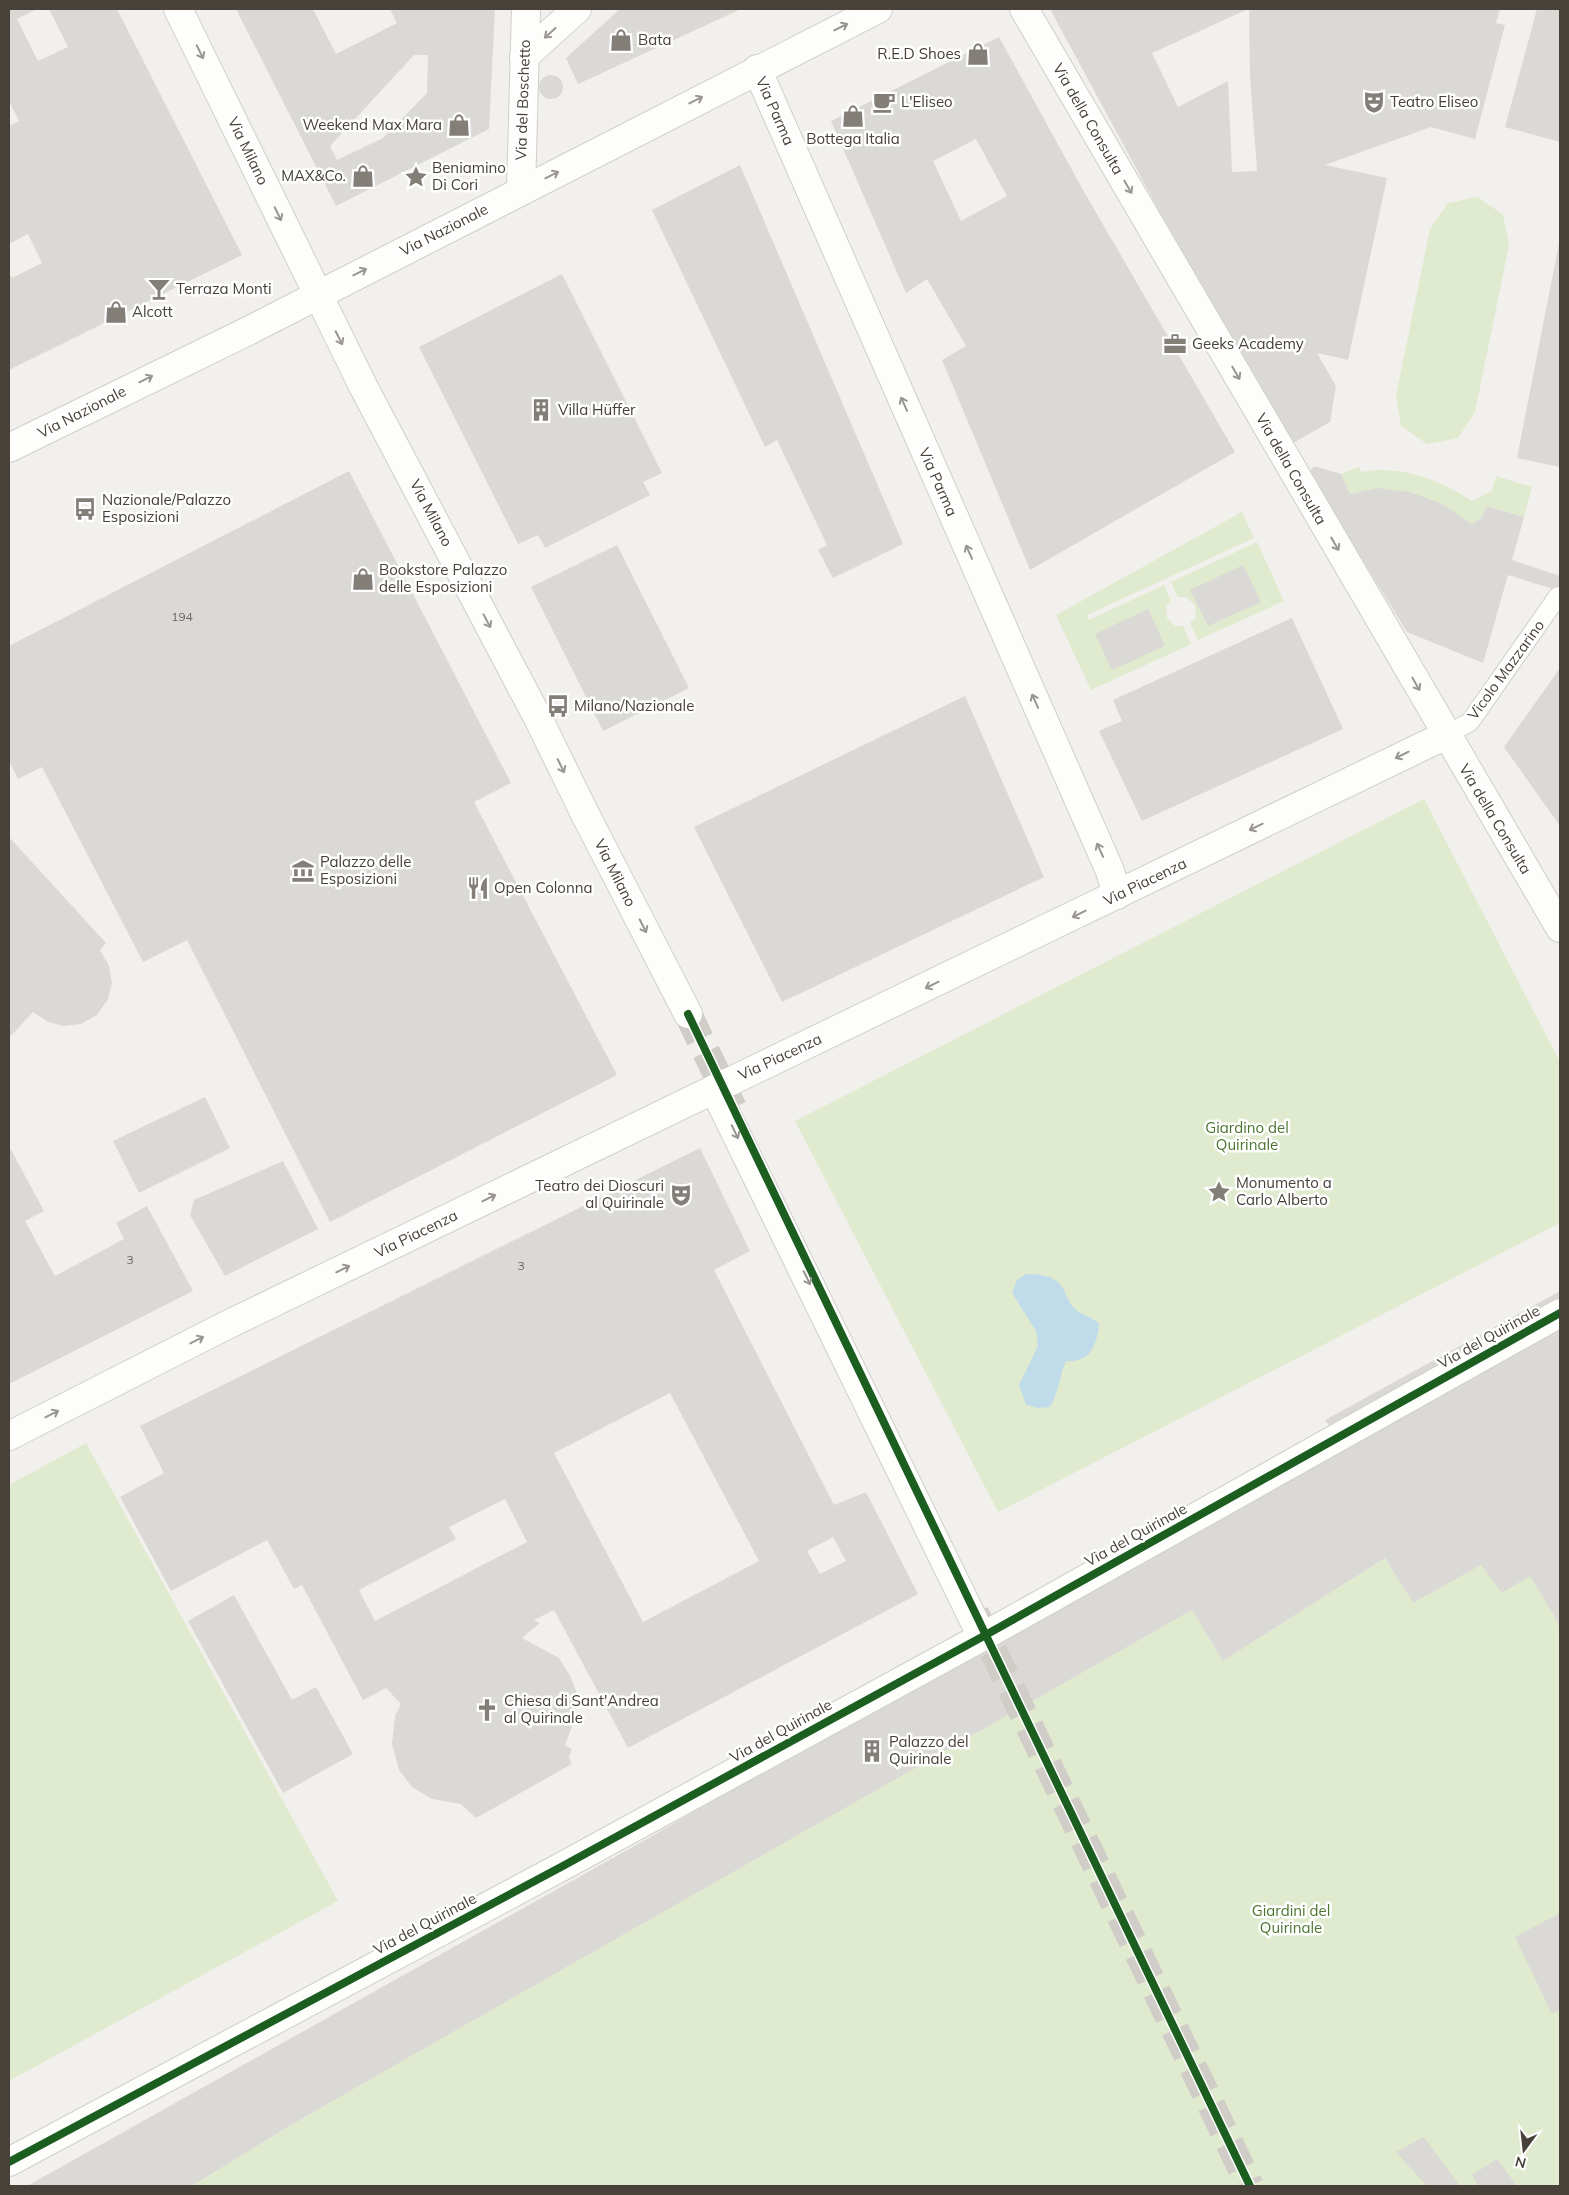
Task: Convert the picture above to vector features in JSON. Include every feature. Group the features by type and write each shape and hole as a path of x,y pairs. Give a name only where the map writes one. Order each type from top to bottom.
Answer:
{"street":[{"name":"Via Milano","path":"178,9 317,294 539,720 688,1014"},
{"name":"Via del Boschetto","path":"521,190 526,9"},
{"path":"524,57 577,9"},
{"name":"Via Nazionale","path":"9,448 250,330 757,69 878,9"},
{"name":"Via della Consulta","path":"1024,9 1560,928"},
{"name":"Via Parma","path":"757,69 1110,871 1117,896"},
{"name":"Via Piacenza","path":"9,1436 225,1326 714,1088 1117,896 1446,735"},
{"path":"714,1088 982,1637"},
{"name":"Via del Quirinale","path":"9,2162 561,1867 982,1637 1560,1313"}],"lane":[{"name":"Vicolo Mazzarino","path":"1446,735 1470,722 1558,596"}],"green space":[{"path":"1478,197 1503,215 1509,245 1475,412 1458,438 1427,444 1401,426 1396,396 1430,229 1448,203"},
{"path":"1359,467 1361,472 1390,470 1433,480 1472,501 1492,491 1496,476 1532,487 1524,517 1487,506 1482,517 1472,524 1436,502 1378,488 1350,494 1341,474"},
{"path":"1242,512 1254,538 1087,615 1089,620 1164,585 1171,601 1166,606 1167,618 1175,626 1183,626 1191,644 1091,690 1056,615"},
{"path":"1257,542 1284,601 1198,640 1190,623 1196,617 1195,605 1186,597 1178,597 1171,582"},
{"name":"Giardino del Quirinale","path":"1424,799 1560,1062 1560,1223 998,1512 795,1121"},
{"path":"86,1443 338,1901 9,2081 9,1485"},
{"name":"Giardini del Quirinale","path":"1385,1558 1413,1603 1481,1565 1502,1592 1530,1576 1560,1626 1560,2186 192,2186 286,2128 1192,1610 1223,1661"}],"water":[{"path":"1026,1274 1041,1275 1055,1280 1062,1287 1073,1307 1099,1324 1091,1351 1081,1359 1066,1361 1050,1407 1038,1408 1026,1405 1019,1385 1038,1346 1036,1331 1012,1293 1017,1280"}],"building":[{"path":"9,9 37,9 17,19 38,61 68,47 49,9 117,9 242,255 9,370 9,273 12,278 42,263 28,234 9,244 9,126 19,121 9,101"},
{"path":"236,9 313,9 336,54 397,23 390,9 495,9 489,129 336,206","holes":["414,55 428,55 427,93 383,138 337,160 330,146"]},
{"path":"620,9 741,9 578,84 566,58"},
{"path":"1056,9 1248,9 1152,53 1178,107 1228,81 1232,172 1257,171 1250,76 1249,9 1500,9 1496,23 1505,25 1475,139 1431,127 1325,165 1387,178 1348,360 1317,353 1336,386 1330,422 1293,443 1162,216 1051,11"},
{"path":"1537,9 1560,9 1560,142 1505,127"},
{"path":"999,37 1083,190 1235,452 1030,570 942,360 966,346 927,279 906,293 831,121","holes":["976,139 1007,196 961,221 933,161"]},
{"path":"551,75 560,78 563,87 560,96 551,99 542,96 539,87 542,78"},
{"path":"740,165 903,544 833,578 818,550 827,545 777,440 765,447 652,210"},
{"path":"1560,244 1560,467 1517,458"},
{"name":"Villa Hüffer","path":"562,274 662,473 643,482 650,495 545,548 538,535 518,544 419,347"},
{"path":"1314,466 1341,474 1350,494 1378,488 1410,492 1442,504 1472,524 1482,517 1487,506 1524,517 1512,560 1560,576 1560,591 1508,575 1483,663 1407,632 1309,473"},
{"name":"Palazzo delle Esposizioni","path":"349,471 511,783 474,802 617,1075 330,1222 187,940 143,962 42,767 18,779 9,761 9,646"},
{"path":"617,545 689,688 603,731 531,587"},
{"path":"1243,565 1261,602 1208,626 1190,590"},
{"path":"1148,609 1165,646 1112,670 1095,634"},
{"path":"1292,618 1343,729 1142,821 1099,731 1122,721 1113,700"},
{"path":"1560,668 1560,826 1504,747"},
{"path":"965,696 1044,877 782,1002 694,827"},
{"path":"9,837 106,943 100,950 109,966 112,983 108,999 97,1015 81,1024 64,1026 48,1022 33,1012 9,1038"},
{"path":"205,1097 230,1148 139,1193 113,1141"},
{"path":"9,1146 44,1211 25,1221 55,1276 124,1239 116,1223 147,1206 193,1291 9,1384"},
{"path":"700,1148 750,1251 714,1270 834,1505 866,1492 918,1594 628,1748 554,1610 534,1620 540,1623 522,1638 559,1658 570,1676 577,1693 576,1716 565,1745 572,1749 569,1757 572,1764 476,1818 461,1804 432,1799 412,1787 399,1770 392,1744 395,1716 401,1704 386,1688 363,1700 302,1585 294,1589 267,1540 171,1591 120,1497 164,1473 140,1426","holes":["670,1393 759,1561 643,1622 554,1453","505,1499 527,1542 375,1621 359,1590 456,1539 449,1527","833,1537 846,1561 820,1574 807,1551"]},
{"path":"283,1161 318,1229 225,1276 190,1215 194,1200"},
{"name":"Palazzo del Quirinale","path":"1560,1291 1560,1626 1530,1576 1502,1593 1481,1565 1413,1603 1385,1558 1223,1661 1192,1610 286,2128 192,2186 27,2186 645,1840 1337,1438 1325,1420"},
{"path":"234,1595 292,1700 316,1687 353,1754 283,1793 188,1621"},
{"path":"1560,1913 1560,2009 1552,2014 1515,1937"},
{"path":"1424,2137 1460,2186 1427,2186 1396,2152"},
{"path":"1497,2159 1517,2186 1478,2186 1472,2175"}],"tunnel":[{"path":"688,1014 733,1108"},
{"path":"975,1613 1250,2186"}],"cycle path":[{"path":"688,1014 1250,2186"},
{"path":"9,2162 561,1867 982,1637 1560,1313"}],"place":[{"name":"Bata","path":"621,40"},
{"name":"R.E.D Shoes","path":"978,54"},
{"name":"L'Eliseo","path":"884,102"},
{"name":"Teatro Eliseo","path":"1374,102"},
{"name":"Bottega Italia","path":"853,116"},
{"name":"Weekend Max Mara","path":"459,125"},
{"name":"MAX&Co.","path":"363,176"},
{"name":"Beniamino Di Cori","path":"416,177"},
{"name":"Terraza Monti","path":"159,289"},
{"name":"Alcott","path":"116,312"},
{"name":"Geeks Academy","path":"1175,344"},
{"name":"Villa Hüffer","path":"541,410"},
{"name":"Nazionale/Palazzo Esposizioni","path":"85,509"},
{"name":"Bookstore Palazzo delle Esposizioni","path":"363,579"},
{"name":"Milano/Nazionale","path":"558,706"},
{"name":"Palazzo delle Esposizioni","path":"303,871"},
{"name":"Open Colonna","path":"478,888"},
{"name":"Monumento a Carlo Alberto","path":"1219,1192"},
{"name":"Teatro dei Dioscuri al Quirinale","path":"681,1195"},
{"name":"Chiesa di Sant'Andrea al Quirinale","path":"487,1710"},
{"name":"Palazzo del Quirinale","path":"872,1751"}]}
